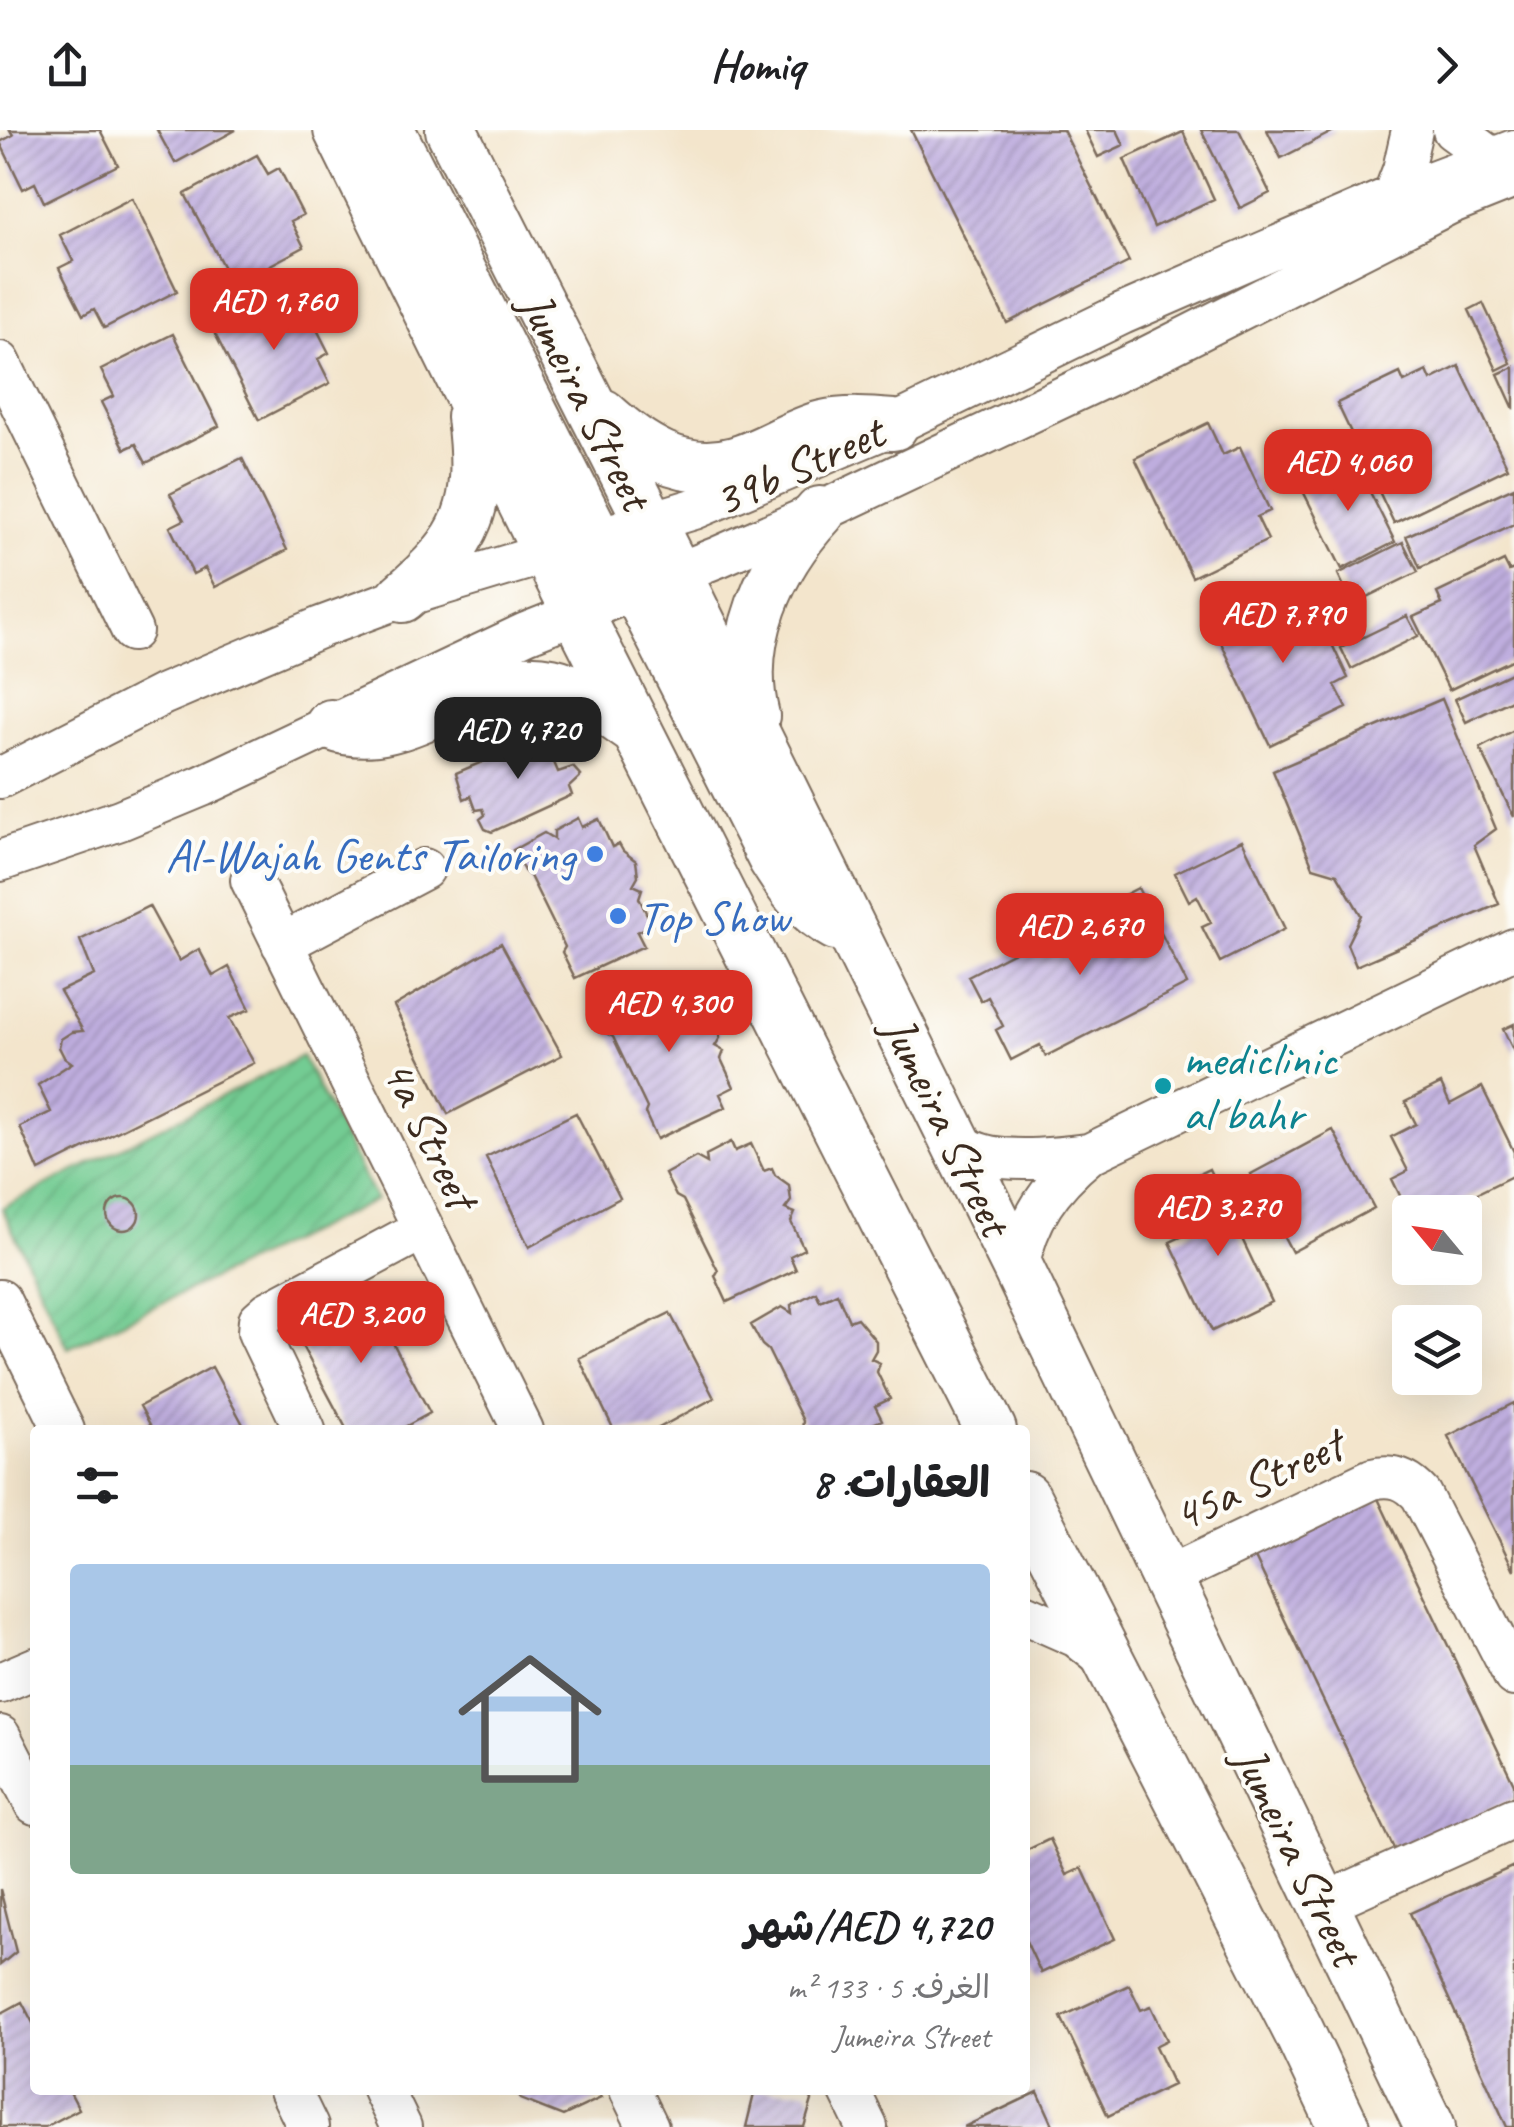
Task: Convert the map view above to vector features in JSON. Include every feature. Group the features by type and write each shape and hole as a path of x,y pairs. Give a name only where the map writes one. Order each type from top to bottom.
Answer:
{"main road":[{"name":"Jumeira Street","path":"340,130 577,612 988,1425"},
{"path":"389,130 596,538 612,553 652,571 788,883 813,912 853,935"},
{"name":"Jumeira Street","path":"451,130 649,522 656,580 764,754 1018,1268 1430,2127"},
{"path":"402,598 439,566 468,516 477,460 469,392"},
{"path":"588,401 625,436 649,452 677,462 706,466 735,462 819,427 858,422 893,425"},
{"path":"764,754 752,706 750,655 760,606 794,540 820,512"},
{"path":"548,553 572,555 619,573 656,580"},
{"path":"331,726 360,733 376,732 495,686 540,681 572,690 638,731"},
{"name":"Jumeira Street","path":"1030,1518 1109,1662 1344,2127"}],"street":[{"path":"1393,196 1412,130"},
{"path":"1453,130 1506,162"},
{"name":"39b Street","path":"0,778 84,733 242,659 402,598 694,509 893,425 1122,314 1393,196 1506,162"},
{"name":"39b Street","path":"0,862 202,786 577,612 820,512 1140,360 1449,204 1506,162"},
{"path":"0,362 132,631"},
{"path":"282,944 424,869"},
{"name":"4a Street","path":"251,880 521,1425"},
{"path":"1018,1268 1039,1207 1062,1176 1088,1154 1514,949"},
{"path":"949,1128 965,1147 994,1156 1024,1160 1088,1154"},
{"path":"303,1425 258,1332 262,1315 423,1229"},
{"path":"0,1300 62,1425"},
{"name":"45a Street","path":"1166,1578 1372,1478 1394,1476 1414,1486 1421,1495 1514,1676"},
{"path":"1030,1615 1077,1637 1109,1662"},
{"path":"0,1682 30,1670"},
{"path":"0,1736 30,1794"},
{"path":"1323,1904 1514,1818"},
{"path":"292,2095 308,2127"},
{"path":"385,2095 401,2127"},
{"path":"632,2095 648,2127"},
{"path":"851,2095 867,2127"}],"green space":[{"path":"302,1056 376,1200 68,1348 2,1208"}],"building":[{"path":"10,130 100,130 118,165 44,202 35,183 23,189 0,142 13,135"},
{"path":"157,130 236,130 175,163"},
{"path":"911,130 1063,130 1129,262 1007,323"},
{"path":"1085,130 1117,130 1124,145 1098,157"},
{"path":"1201,130 1239,130 1270,193 1240,208"},
{"path":"1267,130 1336,130 1281,158"},
{"path":"1183,132 1214,199 1154,227 1124,159"},
{"path":"257,155 268,174 279,168 303,215 291,221 304,247 233,285 185,194"},
{"path":"132,198 177,291 104,328 94,309 83,315 59,268 73,261 60,235"},
{"path":"283,289 293,307 303,302 329,353 318,359 330,383 259,420 211,326"},
{"path":"1483,303 1511,363 1497,370 1469,310"},
{"path":"173,334 219,426 146,463 136,444 125,449 101,402 114,396 101,370"},
{"path":"1459,366 1508,468 1394,523 1337,403 1400,373 1404,382 1427,371 1431,380"},
{"path":"1514,367 1514,409 1498,374"},
{"path":"1208,423 1223,455 1240,447 1270,511 1257,517 1268,540 1192,577 1135,458"},
{"path":"242,458 287,550 215,587 205,568 193,574 170,527 184,520 170,494"},
{"path":"1353,458 1395,542 1342,569 1300,485"},
{"path":"1514,487 1514,524 1420,568 1406,536"},
{"path":"1403,542 1418,572 1352,604 1338,574"},
{"path":"1504,561 1509,571 1514,569 1514,659 1449,690 1413,617 1442,604 1437,593"},
{"path":"1286,590 1302,623 1318,615 1348,678 1335,685 1347,708 1270,745 1213,626"},
{"path":"1407,616 1418,636 1351,669 1341,648"},
{"path":"1513,672 1514,699 1466,722 1455,699"},
{"path":"1442,699 1496,829 1474,845 1499,904 1356,966 1347,944 1361,915 1337,874 1313,867 1273,771"},
{"path":"558,730 569,753 553,760 558,772 573,767 581,776 569,787 572,795 492,832 485,829 480,819 485,815 483,809 476,810 471,796 464,799 456,773"},
{"path":"1514,730 1514,817 1480,748"},
{"path":"578,818 582,827 599,819 612,847 619,844 636,861 638,876 633,885 642,889 639,898 652,925 637,932 644,946 575,978 562,952 565,947 513,850 544,833 554,839 554,831"},
{"path":"1242,840 1285,929 1220,962 1202,927 1211,923 1197,896 1189,901 1175,873"},
{"path":"1138,888 1187,984 1046,1056 1040,1045 1011,1060 996,1030 1003,1026 988,997 981,1001 968,976"},
{"path":"149,906 179,961 199,949 213,976 229,967 250,1009 229,1018 254,1063 39,1171 20,1127 51,1112 38,1085 72,1063 59,1047 61,1039 83,1031 60,991 94,975 80,940"},
{"path":"501,943 562,1055 448,1114 394,1006"},
{"path":"660,980 665,988 681,981 694,1008 701,1005 705,1013 719,1022 720,1038 715,1046 724,1051 721,1059 734,1087 720,1094 726,1107 657,1139 645,1113 647,1108 596,1011 626,994 636,1001 636,993"},
{"path":"1514,1024 1514,1052 1503,1029"},
{"path":"1441,1084 1450,1104 1482,1087 1514,1152 1514,1175 1473,1195 1400,1195 1392,1179 1408,1171 1391,1137 1416,1124 1405,1102"},
{"path":"576,1113 620,1198 529,1247 486,1157"},
{"path":"1333,1130 1374,1208 1292,1252 1251,1174"},
{"path":"731,1142 735,1151 751,1144 764,1171 772,1168 789,1185 791,1201 785,1209 795,1213 791,1222 804,1249 790,1256 796,1270 727,1302 715,1276 718,1271 683,1200 676,1196 665,1174 696,1157 707,1163 706,1155"},
{"path":"1209,1169 1272,1302 1212,1331 1170,1242 1204,1226 1182,1182"},
{"path":"123,1198 135,1202 139,1214 135,1226 123,1230 111,1226 107,1214 111,1202"},
{"path":"364,1288 430,1413 408,1425 344,1425 292,1327"},
{"path":"816,1292 820,1301 837,1293 849,1321 857,1318 876,1341 871,1359 880,1363 877,1372 890,1399 875,1406 882,1420 871,1425 803,1425 768,1350 751,1325 782,1307 792,1313 791,1305"},
{"path":"670,1313 714,1398 664,1425 612,1425 579,1358"},
{"path":"212,1367 243,1425 150,1425 140,1406"},
{"path":"1514,1403 1514,1570 1448,1436"},
{"path":"1373,1488 1514,1784 1514,1798 1397,1855 1250,1547"},
{"path":"1050,1839 1067,1875 1082,1868 1115,1939 1041,1973 1030,1950 1030,1849"},
{"path":"1514,1866 1514,2127 1507,2127 1410,1913"},
{"path":"0,1889 16,1952 0,1965"},
{"path":"1129,1985 1141,2010 1151,2006 1167,2040 1155,2046 1173,2085 1108,2116 1061,2017"},
{"path":"22,2002 30,2017 30,2095 72,2095 79,2109 45,2127 0,2127 0,2014"},
{"path":"1038,2092 1054,2127 964,2127"},
{"path":"518,2095 601,2098 563,2116"},
{"path":"754,2095 810,2095 812,2100 804,2127 746,2127"}],"place":[{"name":"Al-Wajah Gents Tailoring","path":"595,854"},
{"name":"Top Show","path":"618,916"},
{"name":"mediclinic al bahr","path":"1163,1086"}]}
